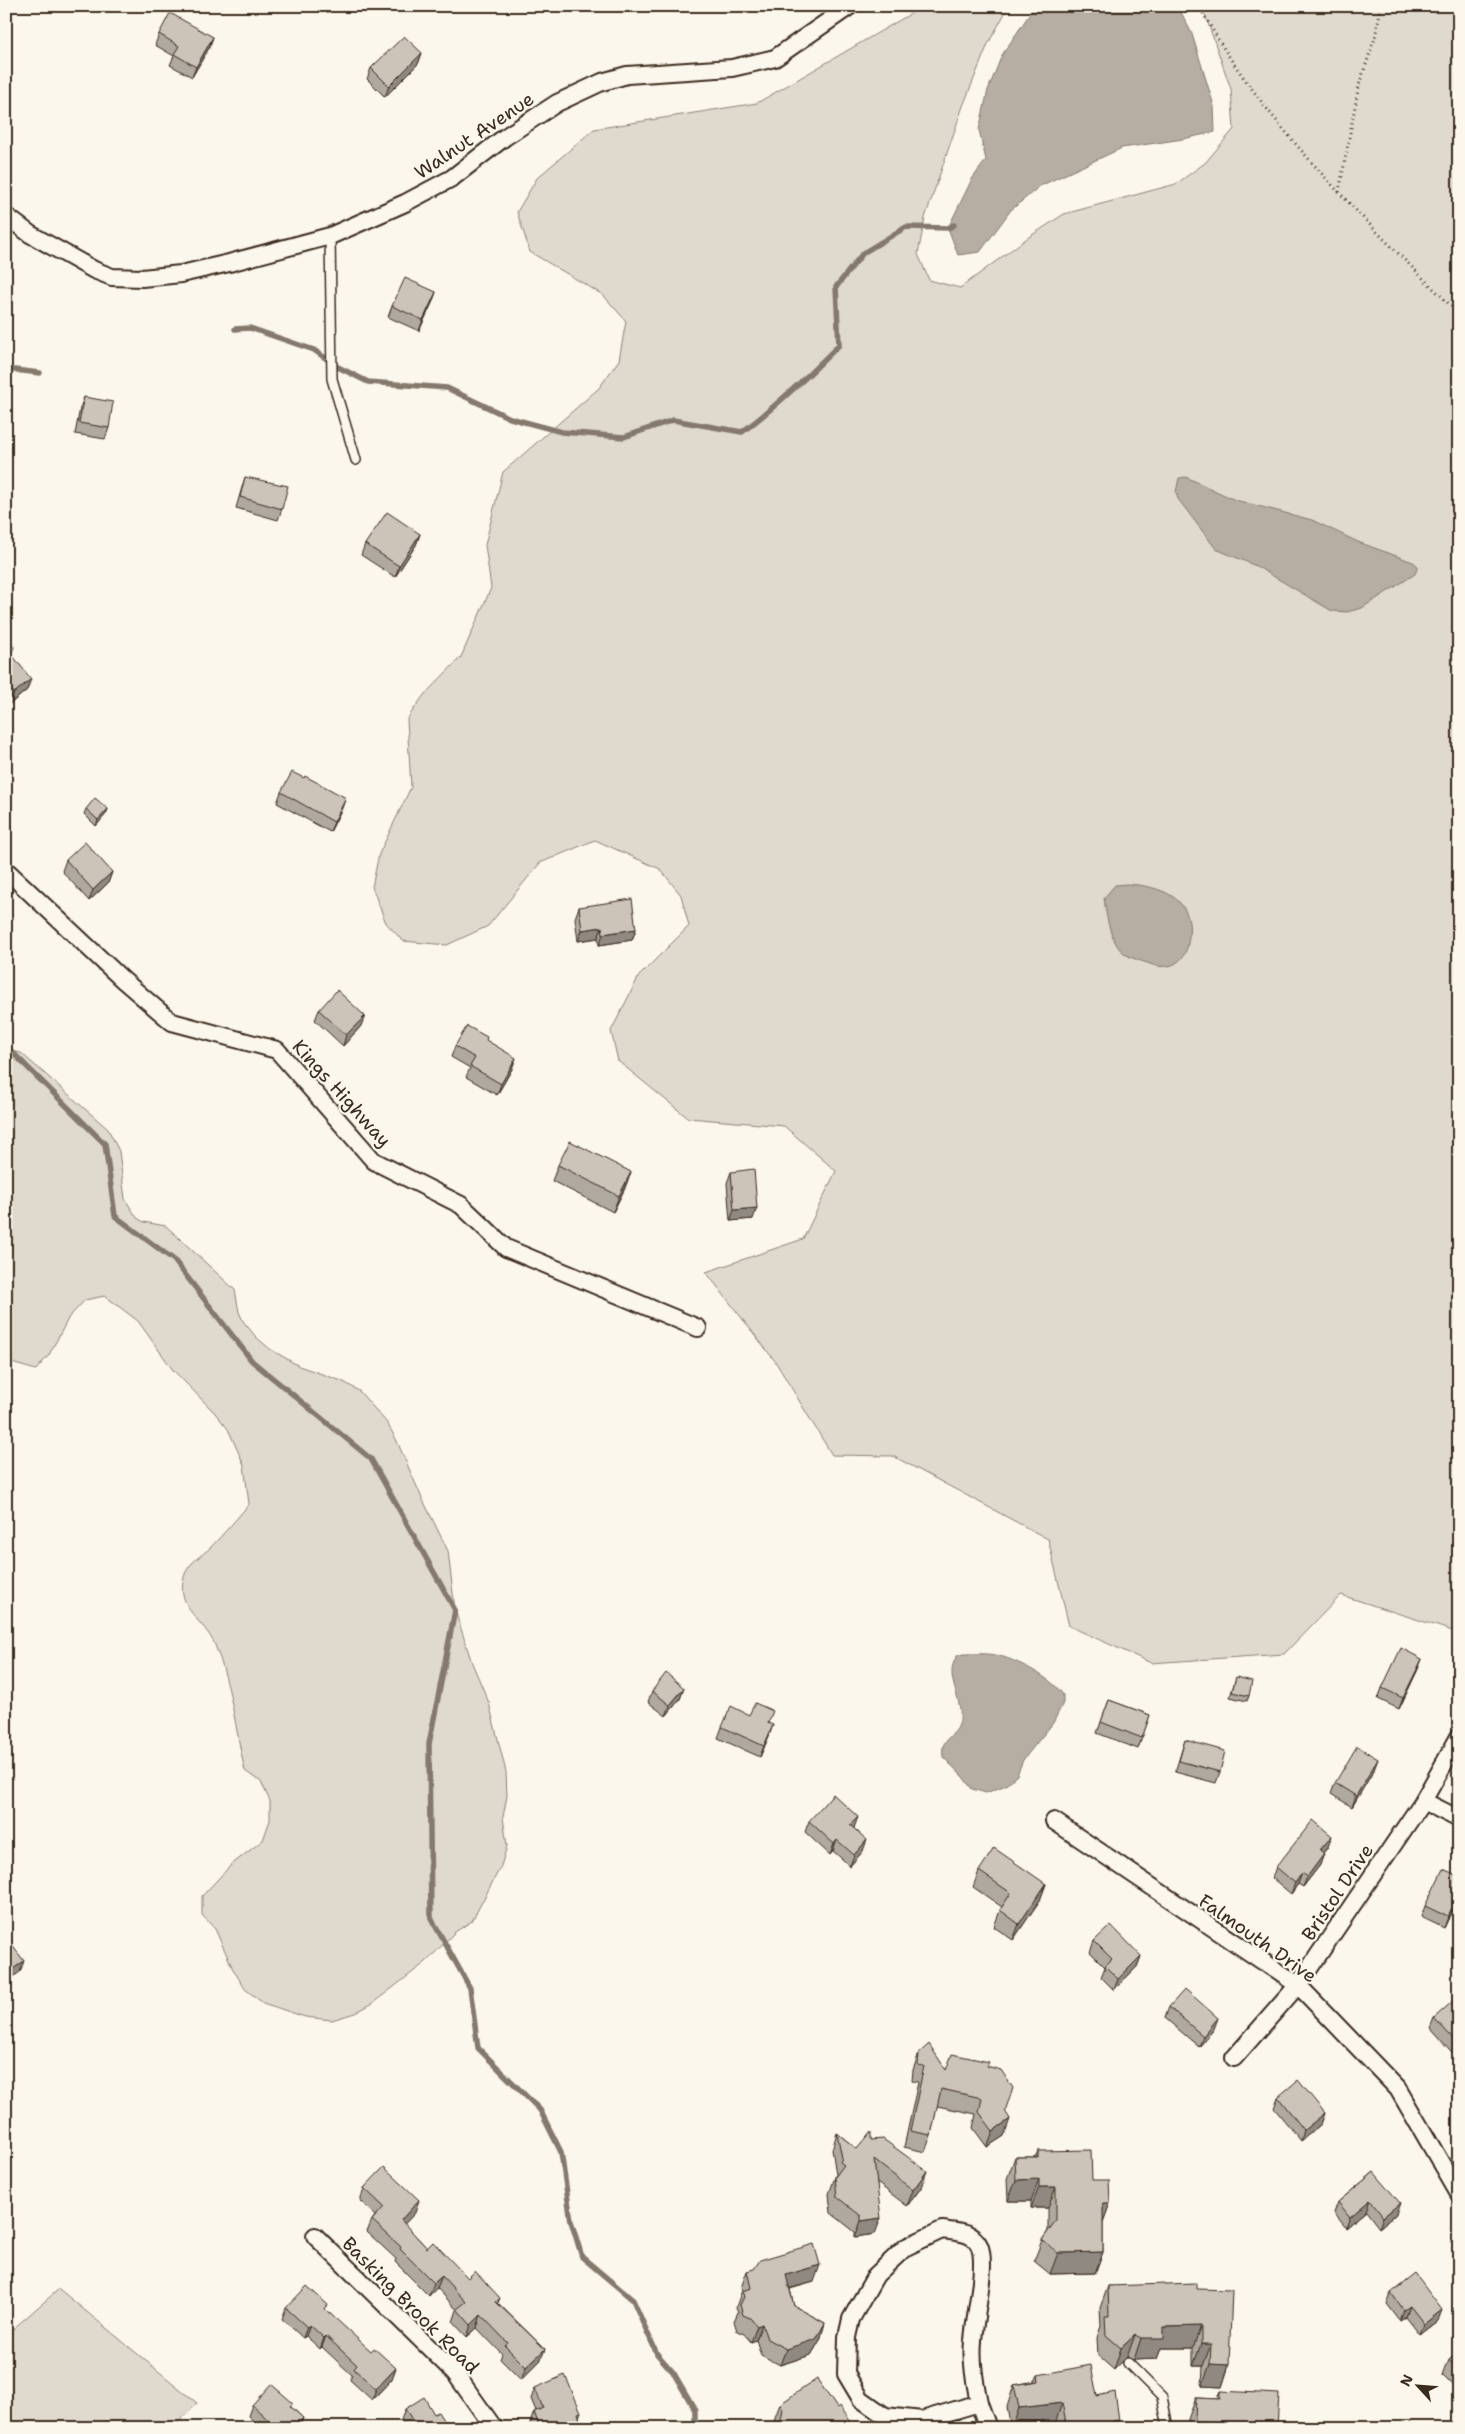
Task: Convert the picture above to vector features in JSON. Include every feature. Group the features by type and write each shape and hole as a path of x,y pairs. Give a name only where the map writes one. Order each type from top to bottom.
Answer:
{"street":[{"name":"Walnut Avenue","path":"6,216 30,234 94,270 112,277 142,278 181,274 330,236 405,203 452,178 505,137 557,102 602,82 627,75 732,68 775,58 850,6"},
{"name":"Kings Highway","path":"6,870 123,980 172,1022 277,1050 374,1161 462,1205 506,1248 698,1328"},
{"name":"Bristol Drive","path":"1234,2058 1298,1986 1423,1801 1459,1736"},
{"path":"1423,1801 1459,1819"},
{"name":"Falmouth Drive","path":"1054,1821 1298,1986 1398,2089 1459,2194"},
{"path":"980,2403 922,2420 885,2416 861,2399 846,2374 847,2337 851,2319 876,2275 906,2247 942,2230 970,2235 979,2244 984,2260 973,2343 973,2372 988,2428"},
{"name":"Basking Brook Road","path":"315,2236 455,2372 494,2428"}],"lane":[{"path":"330,236 332,379 356,460"},
{"path":"1128,2363 1162,2397 1168,2428"}],"path":[{"path":"1196,6 1201,10 1239,71 1275,119 1339,192 1459,314"},
{"path":"1201,10 1207,6"},
{"path":"1339,192 1359,85 1375,38 1381,6"}],"shaded area":[{"path":"924,6 1009,6 988,44 963,106 925,218 918,254 929,280 960,288 1026,239 1064,214 1176,184 1205,163 1234,129 1231,89 1202,6 1459,6 1459,1633 1341,1595 1284,1654 1151,1663 1069,1626 1048,1539 893,1456 832,1455 775,1361 706,1272 803,1239 836,1171 784,1126 688,1118 618,1061 611,1031 639,976 689,926 681,895 660,869 595,840 540,863 488,926 447,945 403,941 386,923 372,887 379,854 411,787 407,719 424,695 461,657 491,588 485,545 503,472 599,388 619,360 626,321 603,295 530,252 517,212 537,178 594,129 757,103"},
{"path":"1035,6 1174,6 1182,14 1192,34 1214,106 1215,132 1122,148 1040,186 1011,210 980,252 958,255 948,228 972,179 986,160 979,130 988,90 1002,55"},
{"path":"1186,477 1235,500 1312,520 1358,542 1413,562 1418,566 1415,574 1362,608 1347,612 1332,611 1256,566 1216,549 1178,499 1176,492 1179,478"},
{"path":"1127,884 1162,891 1180,903 1186,912 1189,923 1188,945 1184,955 1176,963 1170,966 1160,966 1137,960 1125,954 1116,943 1112,936 1104,898 1115,885"},
{"path":"11,1051 21,1053 108,1129 119,1151 125,1199 137,1218 144,1222 166,1226 235,1290 239,1312 243,1321 256,1337 270,1349 299,1366 342,1381 359,1391 387,1423 448,1551 455,1610 472,1663 489,1703 506,1772 507,1796 503,1817 507,1846 501,1866 472,1921 455,1932 426,1962 373,2003 355,2013 332,2020 305,2017 263,2003 245,1989 233,1969 215,1929 202,1915 202,1896 231,1865 263,1840 270,1820 270,1801 261,1782 245,1771 229,1692 215,1645 187,1606 182,1588 184,1577 189,1567 211,1547 249,1504 244,1465 228,1429 215,1413 173,1370 138,1321 105,1296 85,1300 69,1317 49,1355 36,1370 15,1364 6,1358 6,1053"},
{"path":"963,1654 991,1654 1012,1660 1043,1676 1063,1695 1063,1703 1053,1723 1023,1760 1017,1775 1006,1785 986,1793 972,1789 943,1757 944,1745 959,1724 960,1706 952,1673 953,1664 957,1656"},
{"path":"59,2289 197,2403 173,2428 6,2428 6,2335"}],"building":[{"path":"170,13 213,37 196,67 174,54 179,46 159,34"},
{"path":"404,36 422,53 389,86 371,68"},
{"path":"405,278 436,292 423,320 392,306"},
{"path":"84,397 113,402 109,428 79,423"},
{"path":"245,477 288,486 282,509 240,497"},
{"path":"387,512 420,534 399,566 365,544"},
{"path":"6,637 14,647 9,651 31,679 14,693 6,683"},
{"path":"292,772 304,778 305,776 346,798 334,822 281,792"},
{"path":"95,798 108,809 98,820 86,809"},
{"path":"85,842 112,872 93,890 66,860"},
{"path":"632,899 636,929 603,934 602,927 582,930 579,907"},
{"path":"337,990 365,1016 346,1035 319,1010"},
{"path":"467,1026 487,1037 486,1040 516,1058 501,1084 470,1066 475,1058 455,1046"},
{"path":"570,1141 631,1172 619,1196 558,1165"},
{"path":"754,1169 757,1208 734,1210 731,1172"},
{"path":"1401,1648 1422,1659 1403,1698 1382,1688"},
{"path":"666,1673 684,1688 670,1705 652,1691"},
{"path":"1236,1677 1252,1681 1249,1696 1232,1692"},
{"path":"1109,1700 1150,1715 1142,1738 1101,1722"},
{"path":"755,1703 773,1711 768,1723 773,1725 764,1746 722,1727 731,1706 749,1715"},
{"path":"1185,1740 1225,1751 1220,1772 1179,1761"},
{"path":"1357,1746 1378,1759 1356,1796 1335,1783"},
{"path":"833,1794 858,1817 850,1825 867,1840 854,1855 837,1840 834,1844 809,1821"},
{"path":"1313,1820 1332,1836 1320,1850 1324,1854 1307,1877 1302,1873 1295,1883 1276,1867"},
{"path":"994,1848 1046,1884 1019,1924 1000,1910 1011,1893 979,1871"},
{"path":"1443,1869 1459,1876 1459,1894 1448,1917 1425,1906"},
{"path":"1111,1925 1141,1956 1118,1979 1105,1966 1112,1959 1094,1941"},
{"path":"6,1944 8,1947 11,1944 24,1961 6,1974"},
{"path":"1185,1989 1218,2018 1203,2036 1169,2007"},
{"path":"1453,2001 1459,2007 1459,2045 1434,2018"},
{"path":"929,2044 946,2070 952,2054 989,2062 987,2066 1001,2070 1013,2088 1005,2111 1010,2119 993,2131 979,2112 982,2098 941,2089 931,2135 910,2131 924,2066 918,2065 919,2053"},
{"path":"1298,2080 1325,2113 1304,2130 1278,2097"},
{"path":"871,2132 871,2140 883,2139 927,2171 913,2190 874,2160 881,2218 861,2221 861,2216 837,2197 835,2177 844,2165 840,2162 842,2158 837,2133 857,2149"},
{"path":"1091,2150 1092,2180 1109,2180 1110,2203 1103,2203 1103,2252 1058,2253 1042,2240 1056,2220 1056,2187 1039,2187 1039,2179 1016,2180 1015,2157 1038,2157 1038,2151"},
{"path":"384,2167 419,2200 401,2220 427,2248 433,2242 468,2278 475,2271 500,2298 496,2302 545,2349 526,2367 505,2346 508,2343 481,2315 471,2325 457,2309 466,2302 442,2276 434,2283 400,2249 401,2247 372,2220 384,2207 364,2188"},
{"path":"1374,2172 1400,2203 1383,2217 1370,2200 1350,2217 1338,2202"},
{"path":"814,2244 820,2265 786,2275 794,2306 825,2323 816,2339 786,2349 767,2339 762,2324 757,2326 750,2318 743,2315 740,2305 744,2297 742,2291 751,2288 747,2271 754,2269 760,2260"},
{"path":"1415,2274 1442,2310 1424,2324 1410,2306 1404,2310 1391,2293"},
{"path":"1196,2283 1196,2289 1232,2290 1229,2365 1210,2364 1211,2344 1201,2344 1201,2326 1164,2327 1164,2338 1141,2338 1135,2335 1121,2348 1106,2335 1105,2316 1109,2316 1108,2286"},
{"path":"307,2286 328,2305 325,2309 371,2351 374,2348 396,2368 376,2389 354,2369 357,2365 326,2336 324,2338 310,2325 307,2327 286,2308"},
{"path":"1459,2351 1459,2370 1449,2360"},
{"path":"1091,2365 1097,2396 1115,2392 1119,2420 1113,2421 1114,2428 1067,2428 1062,2403 1019,2408 1014,2385 1039,2381 1038,2375"},
{"path":"565,2375 581,2412 578,2413 582,2428 540,2428 534,2412 543,2408 535,2388"},
{"path":"817,2379 837,2408 840,2406 855,2428 781,2428 783,2410 780,2404"},
{"path":"271,2384 293,2403 290,2406 303,2418 294,2428 277,2428 252,2405"},
{"path":"1220,2391 1279,2394 1277,2428 1224,2428 1225,2422 1195,2421 1196,2398 1220,2399"},
{"path":"424,2397 434,2414 438,2412 448,2428 412,2428 416,2425 405,2409"}],"waterway":[{"path":"235,329 250,328 314,350 338,367 368,382 447,388 510,418 562,432 624,437 673,420 742,432 768,412 839,345 836,287 863,253 906,227 948,228 954,225"},
{"path":"6,369 40,373"},
{"path":"6,1046 105,1144 115,1216 174,1260 252,1361 371,1459 455,1610 429,1744 431,1918 470,1988 478,2048 540,2110 561,2152 571,2221 582,2257 633,2300 657,2354 673,2372 695,2410 695,2428"}]}
